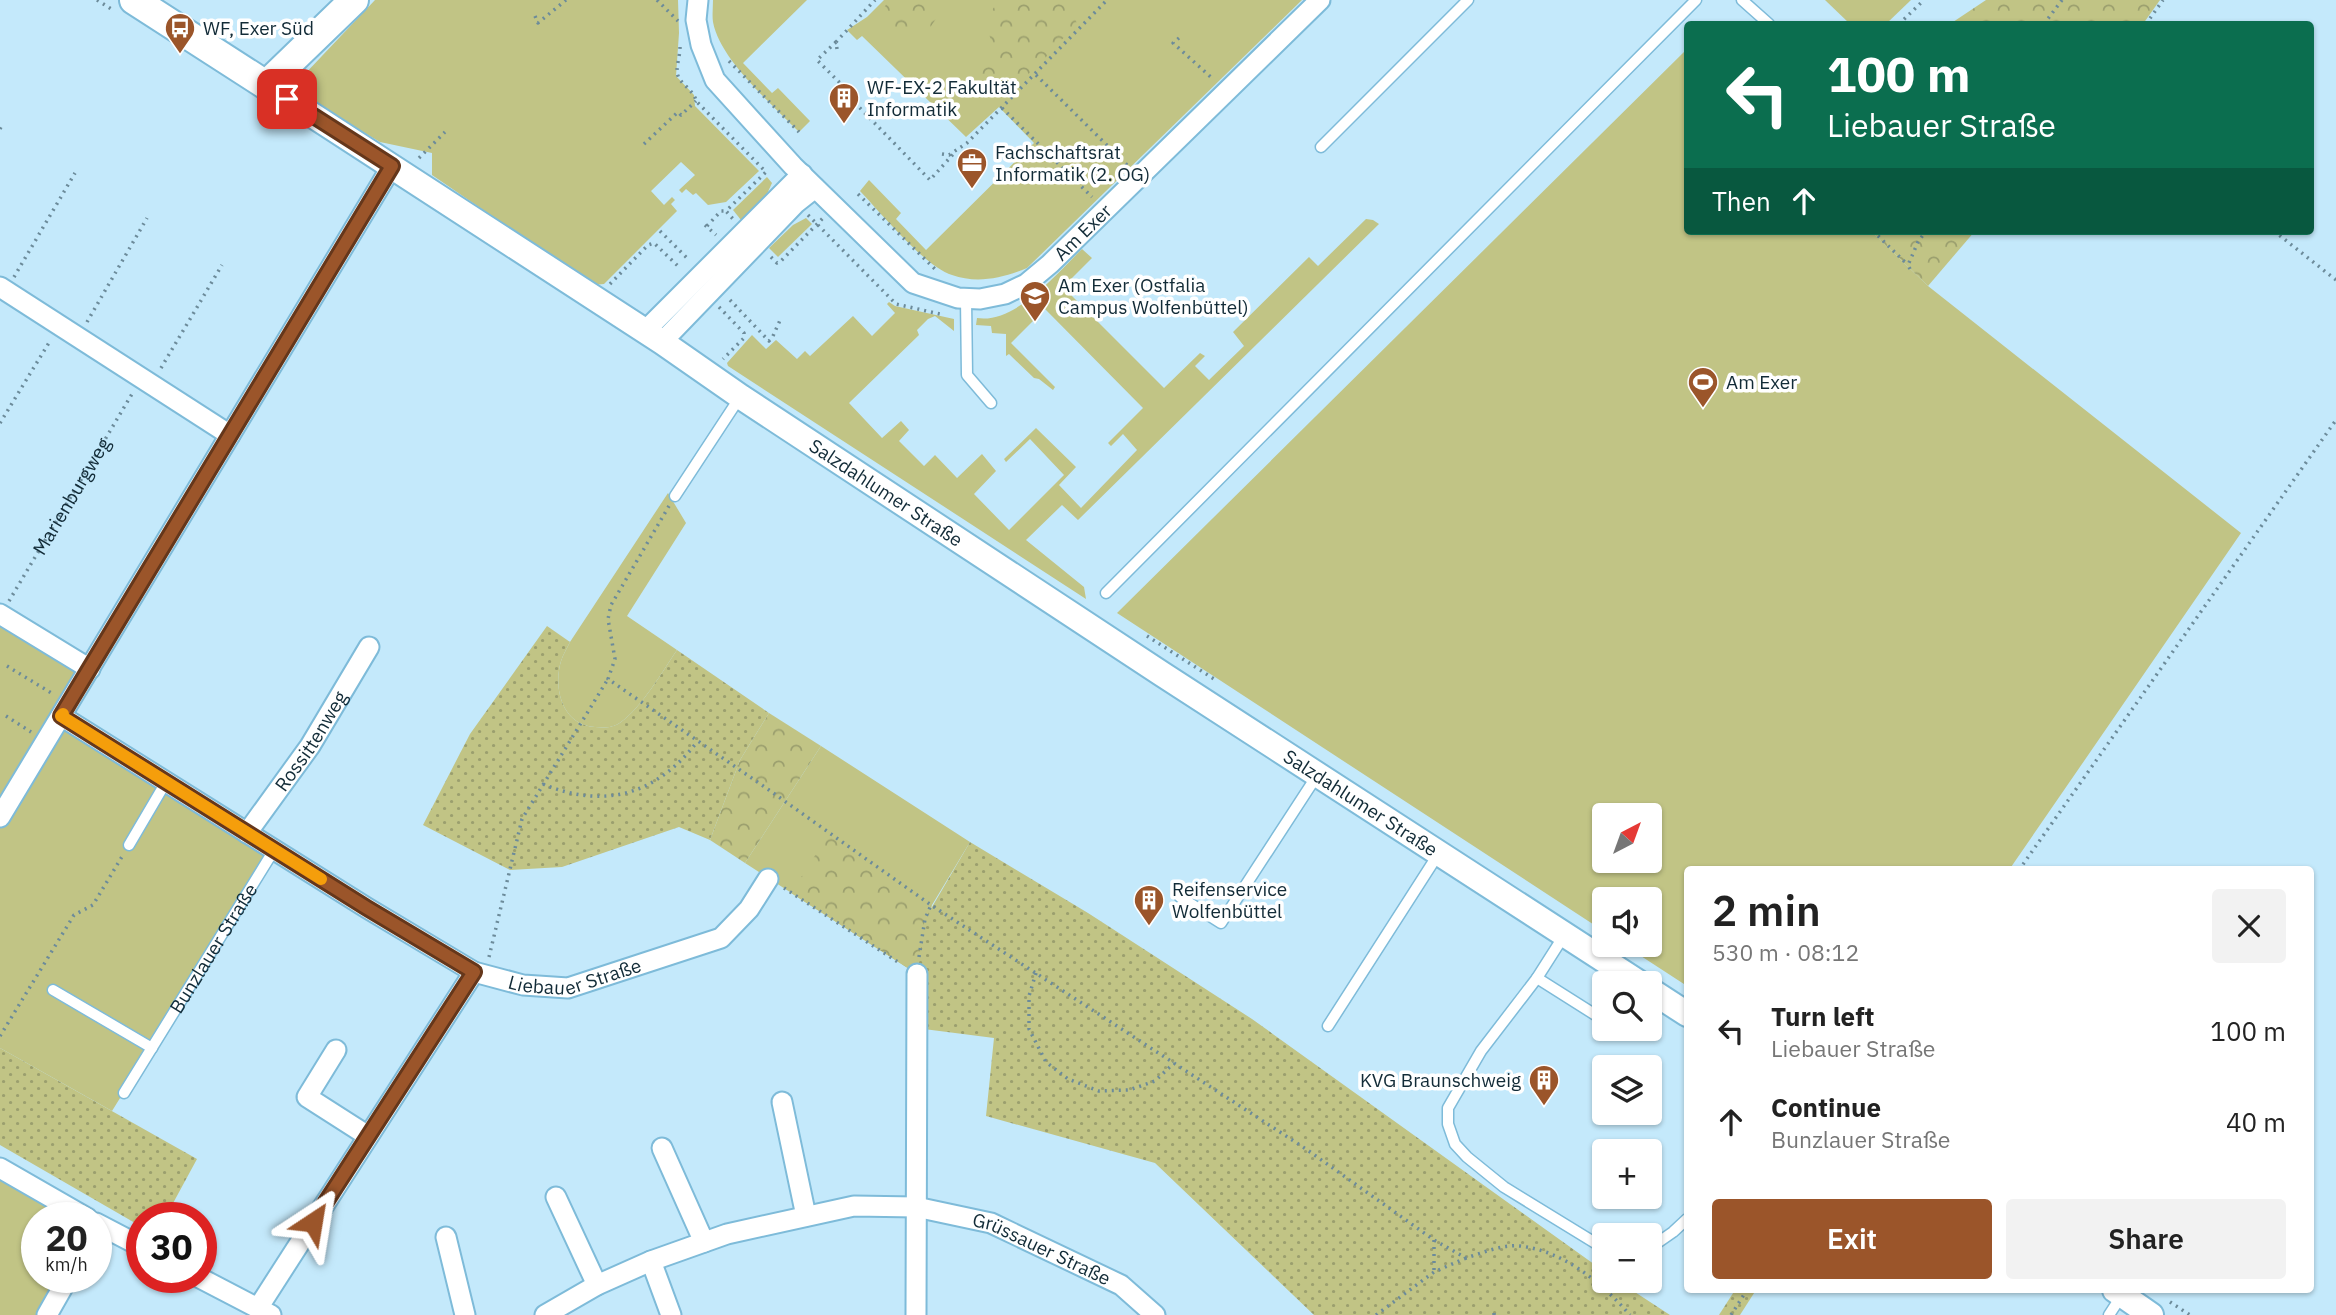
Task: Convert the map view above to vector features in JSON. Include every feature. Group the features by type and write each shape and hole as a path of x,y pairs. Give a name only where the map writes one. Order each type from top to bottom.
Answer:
{"main road":[{"name":"Salzdahlumer Straße","path":"134,0 266,85"},
{"path":"266,85 344,3"}],"street":[{"name":"Am Exer","path":"698,0 696,20 701,45 715,80 808,181 913,283 965,299 1005,294 1026,284 1050,264 1320,0"},
{"name":"Salzdahlumer Straße","path":"266,85 653,336 741,397 1162,674 1622,971"},
{"path":"0,817 230,435 397,170"},
{"path":"653,336 796,203 808,181"},
{"path":"3,288 230,435"},
{"path":"0,614 90,669"},
{"name":"Rossittenweg","path":"247,833 310,746 369,647"},
{"path":"65,710 166,782 274,850"},
{"name":"Liebauer Straße","path":"274,850 479,974 523,985 569,988 721,938 749,909 768,878"},
{"path":"217,1287 264,1311 368,1136 479,974"},
{"path":"916,1315 917,974"},
{"path":"1662,998 1684,1012"},
{"path":"336,1050 307,1097 368,1136"},
{"path":"782,1102 806,1216"},
{"path":"662,1148 704,1242"},
{"path":"0,1168 58,1202"},
{"path":"556,1197 597,1286"},
{"name":"Grüssauer Straße","path":"545,1315 597,1286 651,1261 704,1242 727,1234 854,1206 916,1207 991,1223 1121,1285 1155,1315"},
{"path":"446,1237 465,1315"},
{"path":"651,1261 671,1315"},
{"path":"47,1315 59,1293"},
{"path":"2115,1300 2151,1315"}],"lane":[{"path":"1321,147 1468,0"},
{"path":"1107,593 1696,0"},
{"path":"1742,0 1766,21"},
{"path":"965,299 967,374 990,403"},
{"path":"675,496 741,397"},
{"path":"1180,897 1221,923 1318,774"},
{"path":"129,845 166,782"},
{"name":"Bunzlauer Straße","path":"124,1093 274,850"},
{"path":"1328,1027 1439,853"},
{"path":"1566,934 1537,978 1481,1051 1448,1108 1448,1125 1455,1144 1504,1187 1592,1241"},
{"path":"1537,978 1592,1013"},
{"path":"53,990 152,1048"},
{"path":"1662,1240 1684,1222"}],"path":[{"path":"535,16 538,23 566,0"},
{"path":"657,0 678,21 696,20"},
{"path":"875,0 817,60 930,180 956,151"},
{"path":"942,154 949,155 968,145 1107,0"},
{"path":"1902,21 1924,0"},
{"path":"2045,21 2062,0"},
{"path":"2148,21 2163,0"},
{"path":"844,21 850,27"},
{"path":"1179,38 1173,43 1226,90"},
{"path":"836,42 836,49"},
{"path":"726,57 799,132"},
{"path":"1035,74 1138,177"},
{"path":"644,144 677,112 681,115 695,101 766,172 726,211 721,211 706,225 712,232"},
{"path":"1002,108 1099,203"},
{"path":"397,170 444,132"},
{"path":"3,288 75,173"},
{"path":"858,194 928,264 938,270"},
{"path":"767,255 777,262 781,261 835,207"},
{"path":"726,211 735,221"},
{"path":"78,337 147,218"},
{"path":"660,232 693,263"},
{"path":"1877,235 1909,267 1923,235"},
{"path":"2279,235 2336,280"},
{"path":"608,285 648,245 654,243 684,272 687,270"},
{"name":"Marienburgweg","path":"0,614 222,265"},
{"path":"726,296 769,341 781,318"},
{"path":"719,303 717,305 744,333 744,338 723,360 720,367"},
{"path":"0,423 60,325"},
{"path":"2022,866 2336,420"},
{"path":"479,974 522,819 608,679 615,659 608,619 611,605 675,496"},
{"path":"7,666 65,710"},
{"path":"608,679 932,905 1306,1149 1434,1240 1466,1258"},
{"path":"6,716 46,741"},
{"path":"543,784 578,795 631,792 670,773 697,742"},
{"path":"0,1036 74,915 93,905 129,845"},
{"path":"768,878 917,974 925,919 932,905"},
{"path":"1036,973 1029,996 1030,1029 1046,1062 1068,1079 1099,1091 1129,1090 1156,1081 1174,1063"},
{"path":"1434,1240 1434,1272"},
{"path":"1376,1315 1434,1272 1466,1258 1518,1246 1551,1255 1580,1269 1613,1296 1630,1315"},
{"path":"1731,1315 1745,1293"}],"green space":[{"path":"375,0 678,0 676,76 694,95 695,106 759,171 726,202 708,205 696,193 693,195 686,189 682,193 679,190 695,175 681,162 651,191 664,205 672,197 675,200 671,204 677,211 604,284 593,285 432,175 432,153 380,142 309,100 304,90 303,76"},
{"path":"713,0 807,0 743,63 772,93 778,88 810,121 799,132 748,81 726,51 713,22"},
{"path":"884,0 1302,0 1027,268 999,277 971,279 952,275 929,262 860,191 869,180 901,213 896,219 926,250 1034,143 999,107 966,137 862,36 857,40 847,30 867,17"},
{"path":"889,0 954,0 925,34 894,28 882,11"},
{"path":"999,0 1073,0 1072,14 1077,23 1032,71 1012,86 1000,91 987,88 981,74 984,64 994,56 986,19"},
{"path":"1825,0 1911,0 1889,21 1847,21"},
{"path":"1986,0 2160,0 2145,21 1954,21"},
{"name":"Am Exer","path":"1684,52 1684,235 1875,235 1928,286 2241,533 2012,866 1684,866 1684,984 1642,957 1662,957 1662,887 1592,887 1592,924 1117,613"},
{"path":"767,177 772,183 767,194 741,220 733,210"},
{"path":"806,218 812,224 778,257 769,248 793,225"},
{"path":"1366,219 1379,224 1078,520 1062,505 1026,540 1084,587 1086,599 727,363 752,335 766,349 776,340 797,359 805,351 810,356 853,316 872,336 895,313 887,304 889,302 895,306 954,319 954,331 935,316 928,319 917,330 919,335 849,403 882,438 901,421 909,430 899,441 924,466 935,455 957,478 982,454 996,471 974,494 1009,530 1064,475 1030,439 1006,462 1004,459 1036,428 1076,467 1059,485 1081,508 1137,450 1123,434 1111,446 1108,443 1143,408 1045,309 1011,343 1055,387 1053,390 1034,378 1009,354 1006,356 1006,334 992,333 991,326 976,325 977,318 992,318 1021,305 1035,295 1082,249 1092,258 1064,286 1065,289 1164,388 1200,353 1205,356 1195,366 1209,380 1244,346 1233,332 1309,257 1318,266"},
{"path":"1875,235 1972,235 1928,286"},
{"path":"668,493 686,523 627,616 677,650 629,716 615,725 605,727 584,725 575,720 563,703 558,682 561,661 570,642"},
{"path":"0,614 90,669 61,716 274,850 112,1111 0,1048"},
{"path":"547,626 570,642 562,659 558,682 568,712 584,725 615,725 629,716 677,650 769,713 740,760 710,840 679,827 562,867 510,870 423,825 470,734"},
{"path":"769,713 821,746 745,863 710,840 740,760"},
{"path":"821,746 970,842 932,905 917,974 745,863"},
{"path":"828,835 931,905 925,919 917,974 791,893"},
{"path":"970,842 1088,913 1252,1019 1592,1263 1592,1293 1636,1293 1670,1315 1314,1315 1155,1163 986,1116 994,1038 916,1028 917,974 925,919"},
{"path":"0,1048 197,1159 174,1202 126,1202 126,1218 112,1210 112,1202 99,1202 0,1145"},
{"path":"0,1168 59,1202 21,1202 21,1293 59,1293 47,1315 0,1315"},
{"path":"1733,1293 1754,1293 1740,1315 1719,1315"}],"slow traffic":[{"path":"63,714 61,716 321,879"}],"place":[{"name":"WF, Exer Süd","path":"180,55"},
{"name":"WF-EX-2 Fakultät Informatik","path":"844,125"},
{"name":"Fachschaftsrat Informatik (2. OG)","path":"972,190"},
{"name":"Am Exer (Ostfalia Campus Wolfenbüttel)","path":"1035,323"},
{"name":"Am Exer","path":"1703,409"},
{"name":"Reifenservice Wolfenbüttel","path":"1149,927"},
{"name":"KVG Braunschweig","path":"1544,1107"}],"route":[{"path":"287,99 392,166 61,716 474,972 313,1222"}]}
